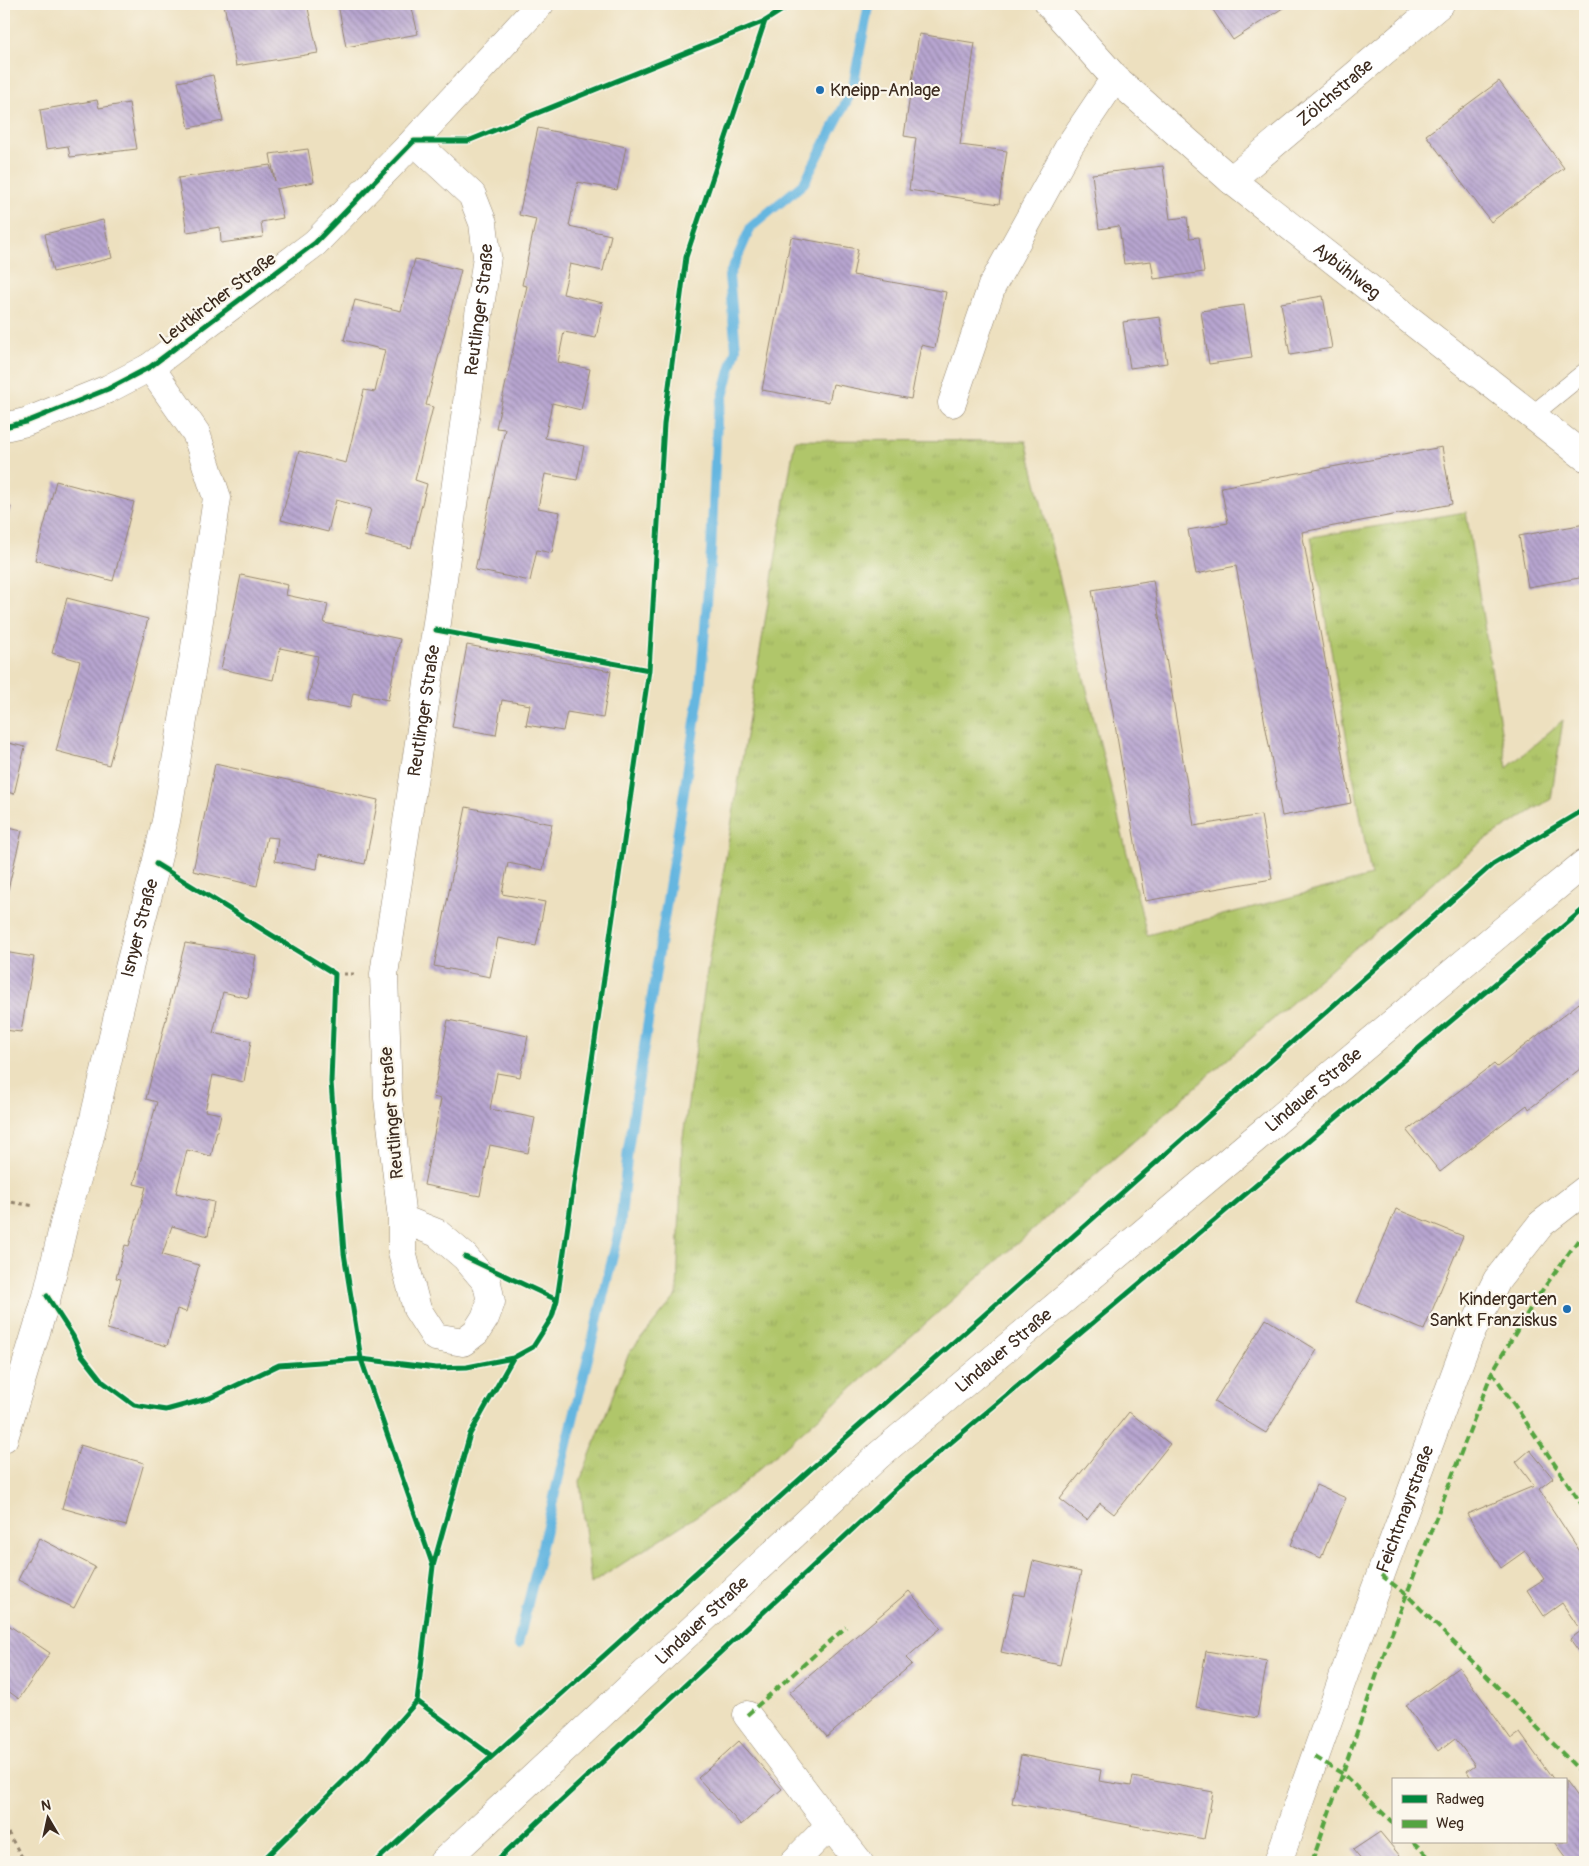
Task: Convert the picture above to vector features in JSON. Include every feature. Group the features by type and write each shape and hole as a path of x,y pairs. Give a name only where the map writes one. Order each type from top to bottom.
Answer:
{"street":[{"name":"Leutkircher Straße","path":"4,427 26,422 108,389 150,367 316,243 414,141 540,4"},
{"name":"Aybühlweg","path":"1049,4 1115,78 1231,180 1585,456"},
{"name":"Zölchstraße","path":"1231,180 1440,4"},
{"path":"952,403 992,286 1070,144 1115,78"},
{"name":"Reutlinger Straße","path":"402,1219 388,1098 384,974 436,630 487,256 483,223 472,195 414,141"},
{"name":"Isnyer Straße","path":"4,1438 47,1296 67,1211 89,1140 166,821 218,498 196,433 150,367"},
{"name":"Lindauer Straße","path":"443,1862 879,1455 1482,947 1585,863"},
{"name":"Feichtmayrstraße","path":"1278,1862 1358,1635 1468,1339 1497,1280 1541,1224 1585,1190"},
{"path":"747,1715 859,1862"},
{"path":"794,1862 830,1825"}],"lane":[{"path":"1532,415 1585,372"}],"path":[{"path":"414,141 468,141 765,20 792,4"},
{"path":"261,1862 368,1758 417,1701 433,1566 470,1434 514,1358 533,1346 552,1316 557,1300 649,670 664,424 686,257 765,20"},
{"path":"436,630 649,670"},
{"path":"156,864 335,974 331,1082 344,1252 360,1360 433,1566"},
{"path":"47,1296 73,1336 81,1354 103,1382 134,1404 166,1410 210,1398 279,1365 360,1360"},
{"path":"417,1701 492,1756"},
{"path":"4,1826 25,1862"}],"green space":[{"path":"795,440 1026,441 1147,935 1371,876 1311,537 1466,512 1507,768 1563,720 1551,799 1483,841 1335,965 732,1493 591,1584 580,1481 629,1353 677,1295 682,1144 708,965"}],"building":[{"path":"224,4 307,4 318,53 236,66"},
{"path":"338,4 411,4 418,34 346,47"},
{"path":"1209,4 1289,4 1233,40"},
{"path":"919,34 975,43 960,145 1007,151 999,204 909,190 916,138 904,136"},
{"path":"213,75 223,121 189,128 178,82"},
{"path":"1499,81 1564,168 1491,222 1426,135"},
{"path":"97,100 99,108 129,103 137,149 70,157 68,146 46,149 40,110"},
{"path":"538,128 626,147 617,190 578,182 569,226 611,235 603,271 570,264 563,294 603,303 596,338 564,332 558,362 590,369 581,410 552,403 545,438 584,446 577,480 545,474 538,508 560,512 552,553 537,550 530,581 475,570 505,429 496,428 527,286 522,285 536,219 519,215"},
{"path":"308,149 314,182 276,189 283,218 261,222 263,237 221,243 220,227 187,232 178,178 270,165 275,181 270,154"},
{"path":"1163,166 1170,219 1187,217 1190,238 1199,237 1204,272 1154,279 1151,261 1124,264 1119,226 1099,229 1092,174"},
{"path":"103,220 112,258 53,272 45,234"},
{"path":"791,237 858,249 853,275 946,292 935,348 921,345 911,399 833,384 829,402 762,390"},
{"path":"415,259 461,270 426,405 433,407 415,480 427,484 411,548 364,536 371,509 336,500 328,532 281,520 299,451 346,463 364,390 375,392 385,350 344,340 355,300 401,311"},
{"path":"1323,296 1332,348 1290,355 1281,303"},
{"path":"1244,305 1252,358 1209,364 1201,311"},
{"path":"1160,317 1167,363 1130,368 1123,322"},
{"path":"1442,447 1452,504 1302,532 1351,803 1282,816 1236,566 1196,574 1188,530 1228,523 1221,487"},
{"path":"56,481 134,502 113,581 35,560"},
{"path":"4,505 11,507 4,527"},
{"path":"1585,524 1585,577 1528,587 1519,536"},
{"path":"241,575 288,585 286,595 328,604 324,623 400,639 388,700 353,693 350,708 308,700 318,656 280,648 273,680 221,669"},
{"path":"1153,580 1194,826 1261,815 1272,879 1145,901 1092,590"},
{"path":"67,598 148,619 109,765 56,751 80,661 52,653"},
{"path":"467,645 611,671 603,718 567,712 563,731 526,725 530,705 502,700 496,735 452,727"},
{"path":"4,742 25,747 14,794 4,791"},
{"path":"215,764 378,800 365,864 319,854 317,869 275,861 278,838 267,837 257,886 193,871"},
{"path":"466,807 552,824 543,870 508,863 502,894 545,902 536,946 498,938 490,977 434,966"},
{"path":"4,827 22,831 4,906"},
{"path":"185,943 256,955 248,998 223,992 213,1033 251,1041 244,1082 213,1075 205,1111 221,1114 211,1156 187,1150 176,1193 214,1202 208,1236 172,1226 162,1255 199,1265 186,1312 177,1309 167,1346 107,1329 121,1279 116,1278 125,1245 129,1246 146,1187 134,1184 157,1102 146,1099"},
{"path":"4,952 34,957 21,1032 4,1030"},
{"path":"1583,1000 1585,1003 1585,1065 1529,1109 1527,1105 1440,1172 1407,1131 1494,1064 1497,1067"},
{"path":"448,1020 528,1036 520,1077 497,1073 490,1109 535,1118 528,1153 490,1145 480,1196 424,1185 441,1099 433,1097"},
{"path":"1396,1209 1463,1236 1424,1330 1357,1302"},
{"path":"1266,1319 1317,1350 1266,1433 1214,1402"},
{"path":"1129,1412 1170,1444 1114,1514 1100,1503 1087,1520 1060,1499"},
{"path":"80,1445 144,1463 126,1526 62,1508"},
{"path":"1530,1450 1553,1478 1539,1489 1585,1559 1585,1660 1570,1639 1581,1631 1562,1603 1544,1616 1527,1590 1544,1579 1525,1551 1501,1568 1467,1514 1534,1486 1516,1462"},
{"path":"1316,1485 1346,1498 1321,1558 1291,1545"},
{"path":"39,1538 95,1567 74,1608 18,1580"},
{"path":"1033,1561 1081,1572 1060,1665 1001,1652 1014,1594 1025,1596"},
{"path":"909,1591 941,1628 906,1658 912,1664 827,1737 789,1693"},
{"path":"4,1622 50,1653 19,1699 4,1688"},
{"path":"1206,1651 1267,1661 1257,1718 1196,1707"},
{"path":"1459,1667 1511,1739 1520,1733 1553,1778 1471,1778 1467,1771 1475,1765 1455,1738 1438,1751 1406,1705"},
{"path":"739,1741 782,1789 741,1825 698,1778"},
{"path":"1021,1755 1101,1770 1099,1781 1131,1786 1133,1777 1213,1792 1204,1839 1012,1803"},
{"path":"1566,1781 1585,1808 1585,1862 1561,1862 1567,1858 1556,1844 1566,1844"},
{"path":"1380,1832 1405,1862 1363,1862 1353,1850"}],"waterway":[{"path":"518,1644 620,1227 628,1149 700,690 711,552 717,418 736,349 729,276 751,227 804,183 852,91 869,4"}],"marked path":[{"path":"1312,1862 1385,1651 1492,1372 1536,1299 1579,1239 1585,1234"},
{"path":"1492,1372 1585,1509"},
{"path":"1381,1575 1407,1595 1585,1776"},
{"path":"747,1715 846,1627"},
{"path":"1315,1757 1343,1774 1392,1822"},
{"path":"1415,1844 1434,1862"}],"cycle path":[{"path":"4,427 26,422 108,389 150,367 315,243 414,141 468,141 765,21 792,4"},
{"path":"261,1862 368,1757 417,1701 433,1566 470,1434 513,1358 533,1347 552,1317 557,1300 649,670 664,424 686,257 765,21"},
{"path":"436,630 649,670"},
{"path":"375,1862 852,1432 1493,864 1585,809"},
{"path":"156,864 335,974 331,1082 344,1253 361,1359 433,1566"},
{"path":"495,1862 898,1487 1585,908"},
{"path":"465,1257 557,1300"},
{"path":"47,1296 73,1336 81,1354 103,1382 134,1405 166,1410 210,1398 279,1365 361,1359 436,1368 467,1367 513,1358"},
{"path":"417,1701 492,1756"}],"place":[{"name":"Kneipp-Anlage","path":"820,90"},
{"name":"Kindergarten Sankt Franziskus","path":"1567,1309"}]}
